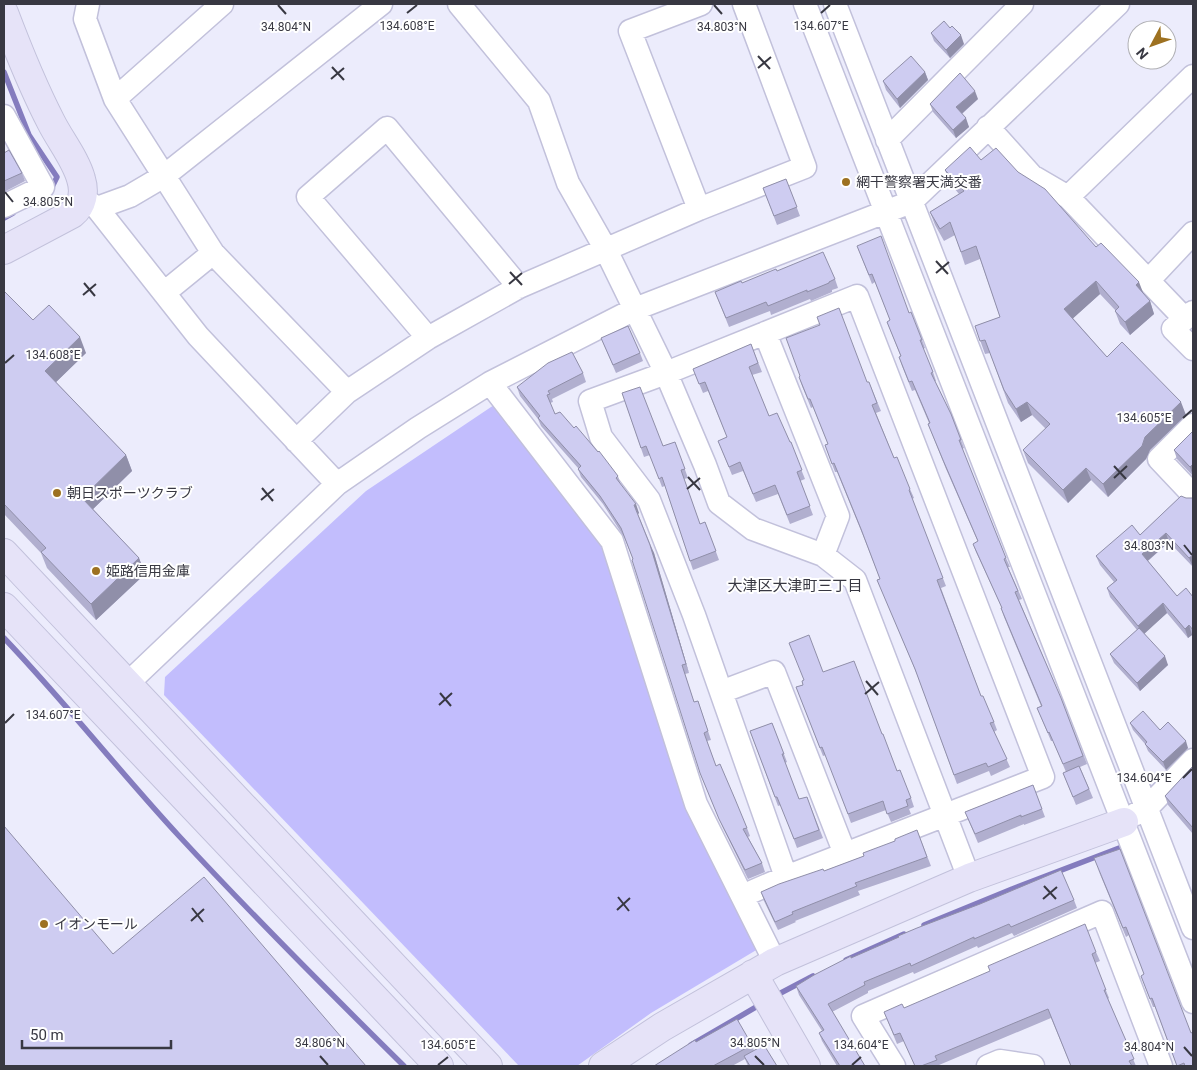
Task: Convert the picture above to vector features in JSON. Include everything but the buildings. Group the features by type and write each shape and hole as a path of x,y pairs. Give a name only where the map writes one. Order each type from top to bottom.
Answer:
{"street":[{"path":"88,4 85,19 115,99 213,253 347,392"},
{"path":"115,99 222,4"},
{"path":"4,250 72,214 80,206 130,196 164,176 381,4"},
{"path":"699,209 630,31 701,4"},
{"path":"296,441 347,392 428,338 518,286 699,209 805,167 744,4"},
{"path":"805,4 1193,1002"},
{"path":"835,4 1193,928"},
{"path":"887,140 1022,4"},
{"path":"127,684 337,484 418,428 490,383 635,309 911,202 1118,4"},
{"path":"467,7 539,101 568,183 605,248 666,373 705,464 719,503 753,530 823,555 855,580 969,878"},
{"path":"4,13 27,73 51,124 81,179 90,203 198,336 337,484"},
{"path":"1193,66 1190,68 1193,71"},
{"path":"1068,197 1193,76"},
{"path":"4,116 42,187 4,206"},
{"path":"988,127 1032,176 1068,197 1148,280 1189,315 1173,329 1193,349"},
{"path":"428,338 308,197 387,128 518,286"},
{"path":"1148,280 1193,233"},
{"path":"164,293 213,253"},
{"path":"742,896 1043,777 857,296 666,373 590,401 601,437 649,500 694,615 786,877"},
{"path":"766,333 838,516 823,555"},
{"path":"490,383 612,541 696,804 742,896 764,968 806,1066"},
{"path":"1193,425 1159,459 1193,495"},
{"path":"4,553 488,1066"},
{"path":"4,607 439,1066"},
{"path":"721,692 774,672 845,854"},
{"path":"603,1066 662,1027 764,968 969,878 1124,822 1147,808 1193,760"},
{"path":"894,1066 863,1016 1102,912 1161,1066"},
{"path":"988,1066 1000,1061 1033,1066"}],"shaded area":[{"path":"494,405 595,534 619,583 758,949 651,1013 577,1066 519,1066 164,695 165,677 366,491"}],"waterway":[{"path":"4,72 29,135 57,177 50,191"},
{"path":"4,218 13,213"},
{"path":"4,638 207,865 290,952 404,1066"},
{"path":"924,925 1127,845"},
{"path":"846,960 904,934"},
{"path":"775,996 813,976"},
{"path":"691,1045 763,1003"}],"place":[{"name":"網干警察署天満交番","path":"846,182"},
{"name":"朝日スポーツクラブ","path":"57,493"},
{"name":"姫路信用金庫","path":"96,571"},
{"name":"イオンモール","path":"44,924"}],"district":[{"name":"大津区大津町三丁目","path":"795,586"}]}
